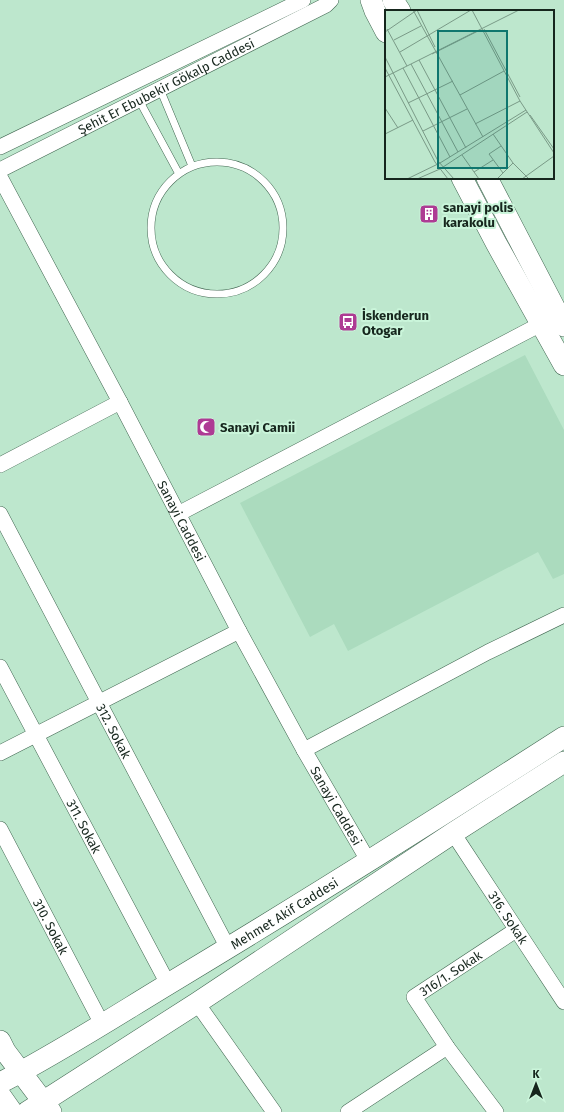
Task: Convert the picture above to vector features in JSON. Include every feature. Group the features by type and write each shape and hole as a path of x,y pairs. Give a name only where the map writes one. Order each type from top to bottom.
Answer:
{"street":[{"name":"Şehit Er Ebubekir Gökalp Caddesi","path":"0,147 303,0"},
{"name":"Şehit Er Ebubekir Gökalp Caddesi","path":"0,170 326,5 331,0"},
{"path":"372,0 375,11 385,30"},
{"path":"393,0 399,10"},
{"name":"Sanayi Caddesi","path":"0,177 120,402 239,631 304,750 369,862"},
{"path":"463,179 564,365"},
{"path":"488,179 564,326"},
{"path":"178,514 541,324"},
{"path":"0,465 120,402"},
{"name":"312. Sokak","path":"0,514 228,948"},
{"path":"304,750 488,652 564,615"},
{"path":"0,753 239,631"},
{"name":"311. Sokak","path":"0,667 168,984"},
{"name":"Mehmet Akif Caddesi","path":"0,1083 102,1024 369,862 564,737"},
{"path":"0,1041 5,1051 21,1072 41,1108 453,833 564,762"},
{"name":"310. Sokak","path":"0,829 102,1024"},
{"name":"316. Sokak","path":"453,833 564,1002"},
{"name":"316/1. Sokak","path":"496,1112 447,1047 414,997 516,930"},
{"path":"197,1003 274,1112"},
{"path":"348,1112 447,1047"},
{"path":"0,1095 12,1112"}],"lane":[{"path":"160,90 192,166"},
{"path":"138,100 179,174"},
{"path":"214,161 236,164 256,173 272,189 282,208 284,230 280,252 268,271 251,285 231,293 209,294 188,288 170,275 157,257 151,237 152,215 160,194 173,177 179,174 192,166 214,161"}],"shaded area":[{"path":"525,355 564,430 564,574 553,579 538,552 348,651 334,624 310,637 240,503"}],"place":[{"name":"sanayi polis karakolu","path":"429,214"},
{"name":"İskenderun Otogar","path":"348,322"},
{"name":"Sanayi Camii","path":"206,427"}]}
